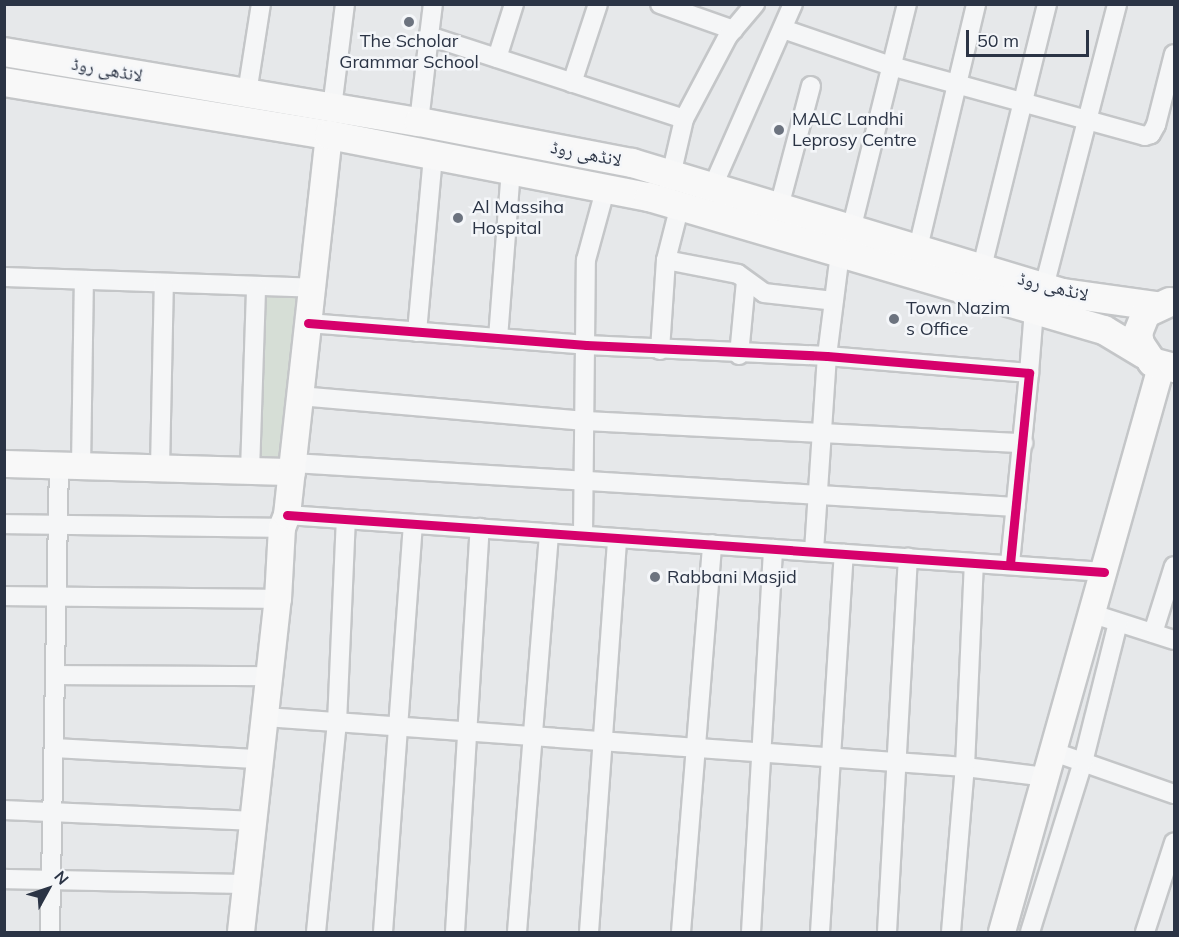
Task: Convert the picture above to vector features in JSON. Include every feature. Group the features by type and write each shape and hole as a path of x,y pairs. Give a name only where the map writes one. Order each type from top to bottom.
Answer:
{"main road":[{"name":"لانڈھی روڈ","path":"4,52 247,93 433,154 606,187 845,241 1039,299 1165,304"},
{"name":"لانڈھی روڈ","path":"4,82 331,121 419,122 671,173 779,207 845,241 918,248 982,267 1039,299 1104,330 1160,363"},
{"path":"1160,363 1138,333 1146,313 1165,304"}],"street":[{"path":"247,93 261,4"},
{"path":"241,933 285,521 345,4"},
{"path":"419,122 433,4"},
{"path":"496,58 514,4"},
{"path":"572,83 598,4"},
{"path":"660,4 734,30"},
{"path":"660,350 666,260 673,203 671,173 684,119 734,30 755,4"},
{"path":"713,186 793,4"},
{"path":"814,551 827,356 834,301 845,241 907,4"},
{"path":"918,248 976,4"},
{"path":"982,267 1047,4"},
{"path":"1010,565 1029,373 1039,299 1117,4"},
{"path":"783,29 891,66 1022,99 1145,136 1151,134 1160,114 1174,54"},
{"path":"429,36 684,119"},
{"path":"779,207 811,86"},
{"path":"417,332 433,154"},
{"path":"498,338 511,169"},
{"path":"583,535 586,260 606,187"},
{"path":"666,260 730,271 764,293 834,301"},
{"path":"4,294 5,277 312,288"},
{"path":"50,933 57,525 70,466 84,280"},
{"path":"739,355 746,281"},
{"path":"160,468 164,283"},
{"path":"250,471 256,286"},
{"path":"308,323 660,350 739,355 827,356 1029,373"},
{"path":"1002,933 1093,614 1160,363"},
{"path":"300,396 585,421 822,430 1023,443"},
{"path":"4,464 250,471 292,467 816,498 1016,507"},
{"path":"4,524 346,519 1104,572"},
{"path":"316,933 337,723 346,519"},
{"path":"383,933 400,729 413,524"},
{"path":"455,933 480,528"},
{"path":"517,933 549,533"},
{"path":"589,933 617,538"},
{"path":"681,933 712,544"},
{"path":"751,933 773,549"},
{"path":"820,933 833,757 844,554"},
{"path":"887,933 908,558"},
{"path":"951,933 964,767 974,563"},
{"path":"1153,633 1174,566"},
{"path":"4,596 278,599"},
{"path":"1093,614 1174,640"},
{"path":"1030,933 1083,762 1118,623"},
{"path":"55,675 269,676"},
{"path":"265,717 400,729 469,732 532,739 964,767 1047,777"},
{"path":"54,748 260,759"},
{"path":"1054,752 1174,794"},
{"path":"4,810 253,821"},
{"path":"1145,933 1174,843"},
{"path":"4,879 246,884"}],"shaded area":[{"path":"256,287 312,288 292,472 250,471"}],"cycle path":[{"path":"308,323 586,345 827,356 1029,373 1010,565"},
{"path":"287,515 1104,572"}],"place":[{"name":"The Scholar Grammar School","path":"409,22"},
{"name":"MALC Landhi Leprosy Centre","path":"779,130"},
{"name":"Al Massiha Hospital","path":"458,218"},
{"name":"Town Nazim s Office","path":"894,319"},
{"name":"Rabbani Masjid","path":"655,577"}]}
